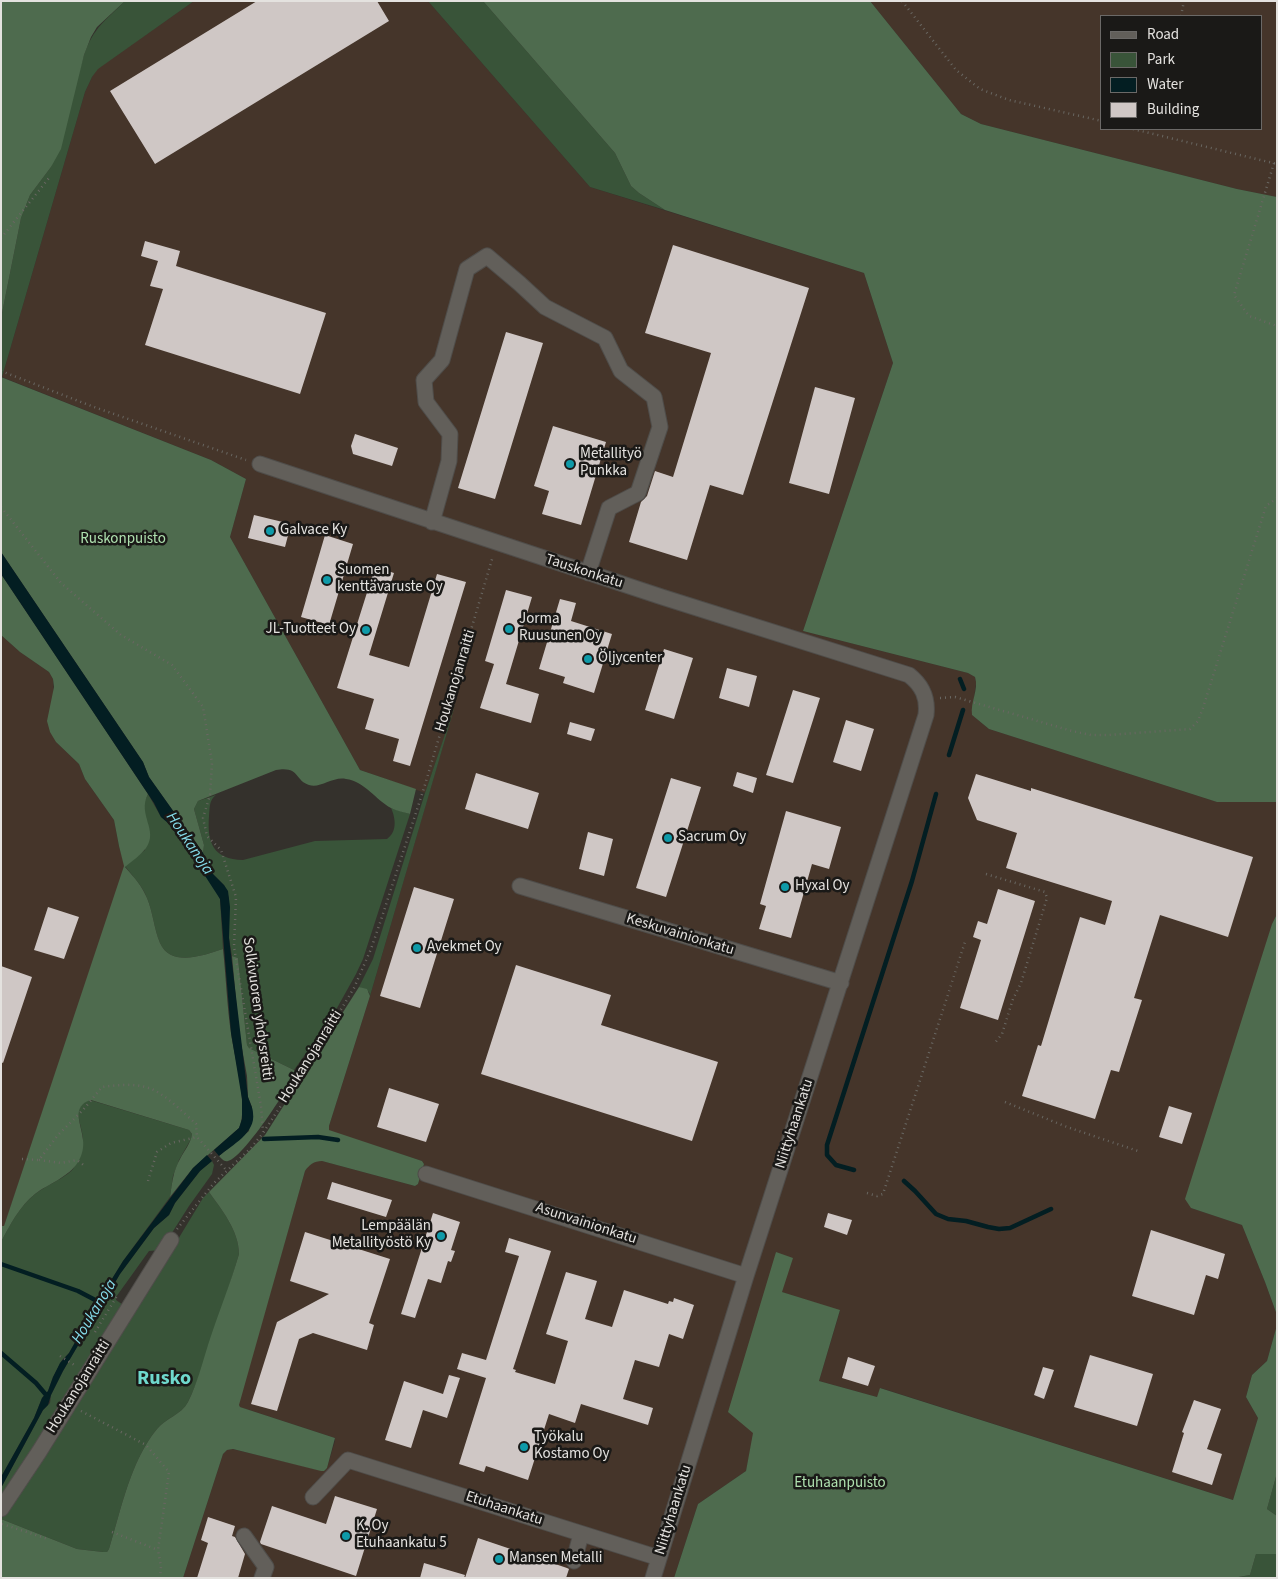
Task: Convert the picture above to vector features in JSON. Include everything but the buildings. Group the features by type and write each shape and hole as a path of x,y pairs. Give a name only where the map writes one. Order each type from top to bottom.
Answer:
{"street":[{"path":"432,522 449,461 450,434 426,402 424,380 442,360 468,269 487,256 519,282 545,307 605,338 621,371 654,397 660,427 638,493 609,508 588,573"},
{"name":"Tauskonkatu","path":"260,464 588,573 909,675 918,682 926,699"},
{"name":"Niittyhaankatu","path":"653,1578 746,1276 926,715 926,699"},
{"name":"Keskuvainionkatu","path":"520,886 841,983"},
{"name":"Asunvainionkatu","path":"426,1174 746,1276"},
{"name":"Houkanojanraitti","path":"1,1509 171,1240"},
{"name":"Etuhaankatu","path":"313,1497 348,1460 659,1558"},
{"path":"574,1561 582,1534"},
{"path":"244,1536 266,1567 262,1578"}],"path":[{"path":"902,1 956,70 980,89 1010,100 1100,121"},
{"path":"1181,15 1184,1"},
{"path":"1150,131 1275,164 1234,295 1250,316 1277,326"},
{"path":"1,238 50,178"},
{"path":"1,371 94,407 260,464"},
{"path":"926,699 955,697 1091,735 1190,729 1198,721 1204,708 1266,506 1277,498"},
{"name":"Solkivuoren yhdysreitti","path":"1,507 60,583 121,634 172,665 203,707 212,763 210,795 203,818 206,836 221,850 236,898 234,947 263,1133"},
{"name":"Houkanojanraitti","path":"171,1240 182,1222 214,1183 251,1148 263,1133 354,988 371,949 424,788 497,543"},
{"path":"986,874 1045,892 1047,898 1021,983 1013,999 1002,1034 994,1044"},
{"path":"867,1193 877,1196 883,1194 966,939"},
{"path":"39,1160 58,1135 83,1110 102,1087 124,1085 149,1088 175,1105 196,1124 197,1137 227,1171"},
{"path":"1005,1102 1067,1128 1141,1152"},
{"path":"148,1181 158,1152 171,1144 197,1137"},
{"path":"22,1160 61,1163 76,1160 86,1167"},
{"path":"60,1356 76,1366"},
{"path":"68,1404 146,1445 169,1472 158,1550 161,1567 160,1578"},
{"path":"1,1523 48,1539"},
{"path":"112,1532 158,1550"}],"shaded area":[{"path":"194,1 428,1 590,187 864,273 893,363 803,631 968,673 975,677 976,682 972,715 989,729 1217,802 1277,802 1277,914 1272,924 1191,1208 1242,1225 1277,1315 1277,1325 1267,1361 1252,1375 1246,1397 1258,1418 1233,1500 881,1388 877,1397 819,1381 840,1311 782,1292 776,1252 754,1433 746,1471 698,1504 674,1578 183,1578 223,1454 227,1450 232,1449 324,1471 327,1468 335,1438 238,1405 305,1171 308,1166 316,1161 322,1161 415,1186 418,1184 424,1164 422,1161 332,1132 329,1130 329,1126 370,996 451,718 425,793 360,770 230,537 246,479 211,460 2,377 85,92 92,77 97,69"},
{"path":"870,1 1277,1 1277,197 1237,189 981,124 961,114"},
{"path":"1,635 20,652 49,672 53,679 56,742 79,764 85,779 114,820 125,866 4,1227 1,1226"}],"green space":[{"path":"1,1 125,1 97,27 91,37 84,55 61,149 51,167 30,195 21,218 1,318"},
{"path":"125,1 194,1 98,69 92,77 85,92 2,377 1,318 21,218 30,195 51,167 88,45 101,25"},
{"path":"428,1 483,1 615,153 631,186 665,210 590,187"},
{"path":"483,1 870,1 961,114 981,124 1237,189 1277,197 1277,802 1217,802 989,729 972,715 976,682 975,677 968,673 803,631 893,363 864,273 665,210 639,193 631,186 615,153"},
{"name":"Ruskonpuisto","path":"1,377 211,460 246,479 230,537 360,770 416,789 410,814 391,808 359,783 352,780 336,779 313,786 304,783 296,774 289,770 276,770 198,801 194,809 204,845 203,853 149,777 143,762 1,552"},
{"path":"1,574 148,794 145,809 150,835 149,841 142,853 125,867 135,878 147,898 160,943 165,951 172,955 188,958 223,949 230,1023 242,1095 242,1119 239,1128 193,1168 170,1197 176,1168 189,1144 192,1134 189,1130 91,1100 85,1103 79,1111 83,1146 78,1162 64,1176 29,1199 15,1216 1,1242 1,1226 4,1226 124,866 114,820 85,779 79,764 56,742 50,732 47,721 54,687 53,679 49,672 20,652 1,635"},
{"path":"456,702 370,996 369,992 359,987 373,959 425,793"},
{"path":"148,794 161,817 168,823 187,848 218,894 220,899 223,949 188,958 172,955 165,951 160,943 145,893 125,866 145,850 144,802"},
{"path":"216,795 211,801 210,807 209,834 211,842 219,853 233,859 243,860 315,841 387,839 393,833 395,825 391,808 410,814 363,959 332,1017 294,1070 249,1048 247,1045 238,958 232,956 228,932 229,898 224,885 213,874 203,853 204,845 194,809 198,801"},
{"path":"1277,914 1277,1315 1242,1225 1191,1208 1185,1199 1272,924"},
{"path":"232,956 238,958 247,1045 249,1048 294,1070 295,1073 275,1107 254,1136 235,1157 227,1161 219,1156 249,1131 252,1107 248,1097 247,1076 239,1032"},
{"path":"359,987 367,989 370,996 329,1130 422,1161 424,1164 418,1184 415,1186 322,1161 310,1165 305,1171 239,1405 240,1407 335,1438 327,1468 321,1471 233,1449 227,1450 223,1454 183,1578 1,1578 1,1519 77,1549 107,1552 109,1549 127,1487 140,1456 157,1429 188,1402 197,1381 239,1254 233,1229 209,1192 265,1135"},
{"path":"90,1100 189,1130 192,1134 191,1139 179,1160 173,1176 170,1197 123,1261 69,1353 62,1360 34,1418 1,1477 1,1242 24,1205 38,1192 73,1169 83,1140 79,1111 84,1103"},
{"path":"212,1161 214,1165 212,1174 161,1250 149,1251 116,1297 116,1300 126,1307 49,1426 43,1431 1,1501 1,1488 43,1410 50,1403 51,1395 63,1371 120,1274 154,1228 169,1215 175,1203 200,1171"},
{"path":"209,1192 233,1229 239,1254 192,1394 181,1410 157,1429 140,1456 127,1487 109,1549 107,1552 103,1552 77,1549 1,1519 52,1446 203,1198"},
{"name":"Etuhaanpuisto","path":"776,1252 793,1258 782,1292 840,1310 819,1381 877,1397 880,1388 1233,1500 1258,1418 1246,1397 1252,1375 1267,1361 1277,1325 1277,1473 1267,1509 1277,1516 1277,1554 1256,1554 1250,1575 1233,1578 674,1578 698,1504 746,1471 753,1433 728,1412"},
{"path":"1277,1473 1277,1516 1267,1509"},
{"path":"1256,1554 1277,1554 1277,1578 1233,1578 1250,1575"}],"water":[{"name":"Houkanoja","path":"1,552 143,762 149,777 203,853 213,874 228,891 230,907 229,938 248,1097 253,1120 251,1127 242,1138 219,1156 214,1150 239,1128 242,1119 242,1099 231,1033 220,899 187,848 168,823 161,817 154,803 1,574"},
{"name":"Houkanoja","path":"207,1155 212,1161 200,1171 175,1203 169,1215 154,1228 120,1274 63,1371 48,1405 43,1410 1,1488 1,1477 34,1418 42,1398 48,1391 60,1363 69,1353 97,1303 123,1261 193,1168"}],"waterway":[{"path":"960,679 964,689"},
{"path":"949,755 963,710"},
{"path":"854,1170 836,1165 827,1155 827,1145 912,881 936,794"},
{"path":"264,1139 318,1137 338,1140"},
{"path":"904,1181 936,1214 948,1219 966,1221 988,1227 1010,1228 1051,1209"},
{"name":"Houkanoja","path":"1,1264 78,1291 99,1302"},
{"path":"1,1353 36,1383 47,1396"}],"place":[{"name":"Metallityö Punkka","path":"570,464"},
{"name":"Galvace Ky","path":"270,531"},
{"name":"Suomen kenttävaruste Oy","path":"327,580"},
{"name":"Jorma Ruusunen Oy","path":"509,629"},
{"name":"JL-Tuotteet Oy","path":"366,630"},
{"name":"Öljycenter","path":"588,659"},
{"name":"Sacrum Oy","path":"668,838"},
{"name":"Hyxal Oy","path":"785,887"},
{"name":"Avekmet Oy","path":"417,948"},
{"name":"Lempäälän Metallityöstö Ky","path":"441,1236"},
{"name":"Työkalu Kostamo Oy","path":"524,1447"},
{"name":"K. Oy Etuhaankatu 5","path":"346,1536"},
{"name":"Mansen Metalli","path":"499,1559"}],"district":[{"name":"Rusko","path":"164,1380"}]}
